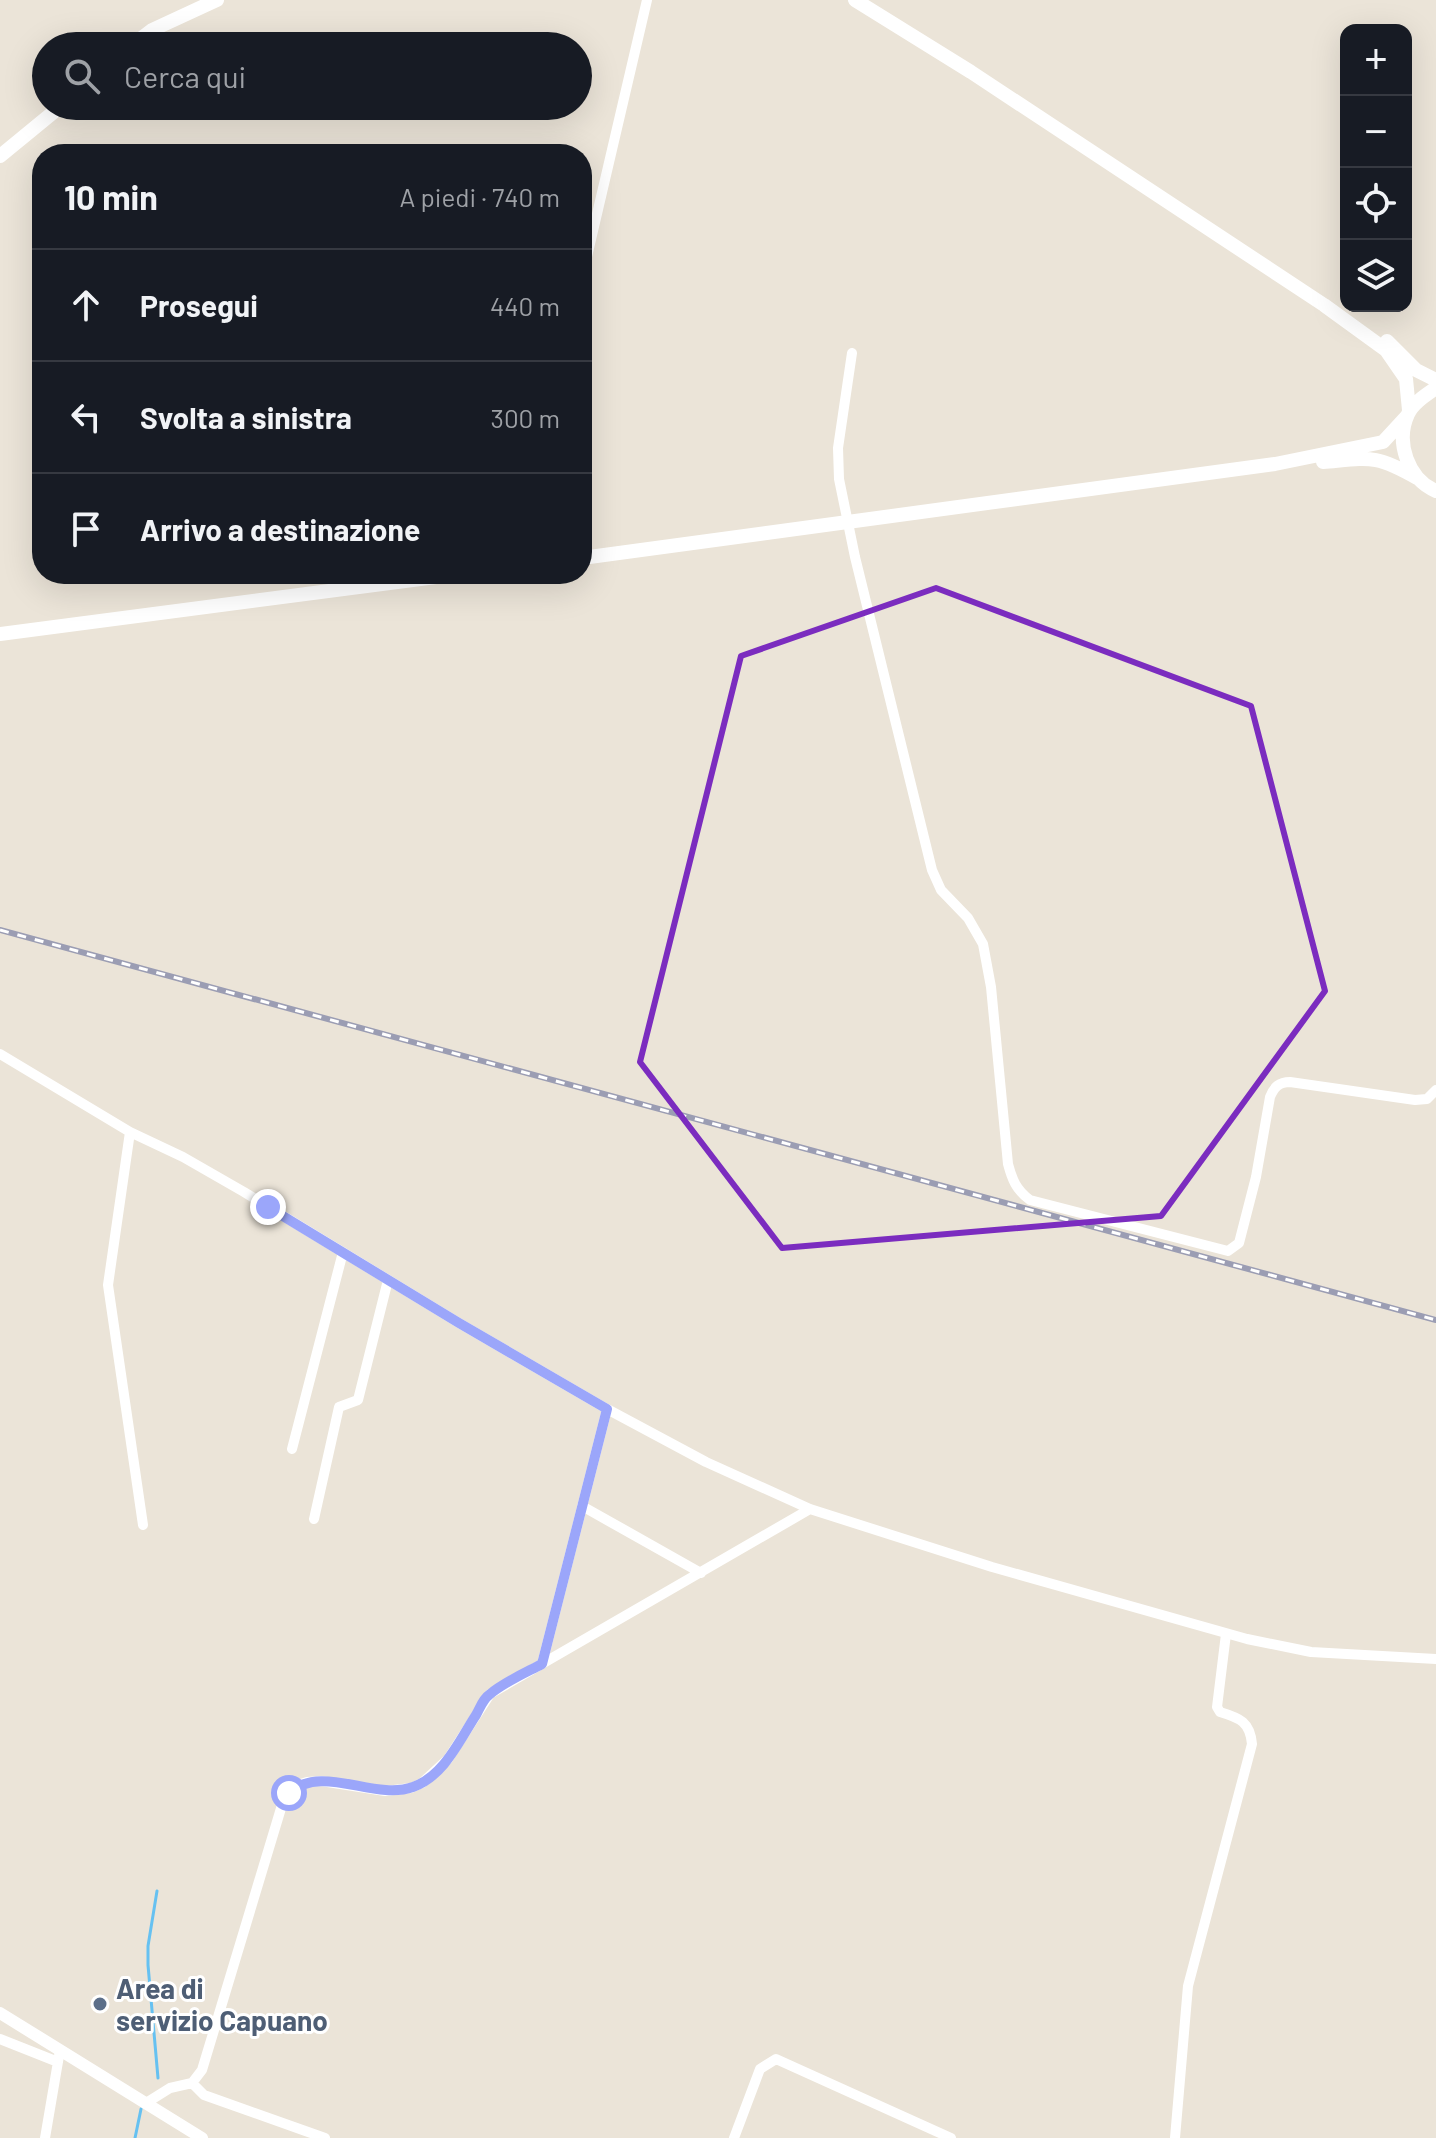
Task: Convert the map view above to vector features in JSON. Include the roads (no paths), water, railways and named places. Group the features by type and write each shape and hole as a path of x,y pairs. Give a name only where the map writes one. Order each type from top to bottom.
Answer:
{"main road":[{"path":"149,32 217,0"},
{"path":"855,0 922,40 1324,305 1386,350 1406,379 1408,413 1403,433 1404,448 1408,465 1417,478"},
{"path":"868,0 922,40"},
{"path":"0,156 44,120"},
{"path":"1324,305 1387,341 1416,370 1436,380"},
{"path":"592,557 1275,464 1383,442 1408,413 1436,388"},
{"path":"1275,464 1367,458 1383,460 1399,466 1436,491"},
{"path":"0,634 382,584"}],"street":[{"path":"592,235 647,0"},
{"path":"852,353 838,461 848,523 932,870 941,890 968,918 983,944 991,987 1008,1164 1022,1194 1030,1200 1228,1251 1239,1243 1256,1177 1270,1097 1280,1083 1415,1100 1427,1099 1436,1090"},
{"path":"0,1054 130,1132 183,1157 607,1409 706,1462 810,1509 992,1567 1226,1634 1311,1652 1436,1659"},
{"path":"130,1132 108,1285 143,1525"},
{"path":"292,1449 343,1252"},
{"path":"314,1519 339,1407 358,1400 388,1280"},
{"path":"542,1664 607,1409"},
{"path":"582,1506 701,1573"},
{"path":"146,2103 170,2088 192,2083 202,2070 282,1805 289,1793 307,1782 321,1781 385,1791 422,1783 448,1759 486,1697 810,1509"},
{"path":"1175,2138 1188,1986 1252,1744 1246,1724 1239,1718 1220,1712 1217,1707 1226,1634"},
{"path":"0,2013 59,2056 146,2103 202,2138"},
{"path":"0,2039 59,2056"},
{"path":"45,2138 59,2056"},
{"path":"734,2138 760,2069 776,2059 951,2138"},
{"path":"192,2083 204,2095 325,2138"}],"waterway":[{"path":"157,1891 148,1965 158,2078"},
{"path":"135,2138 141,2109"}],"railway":[{"path":"0,930 1436,1320"}],"place":[{"name":"Area di servizio Capuano","path":"100,2004"}]}
